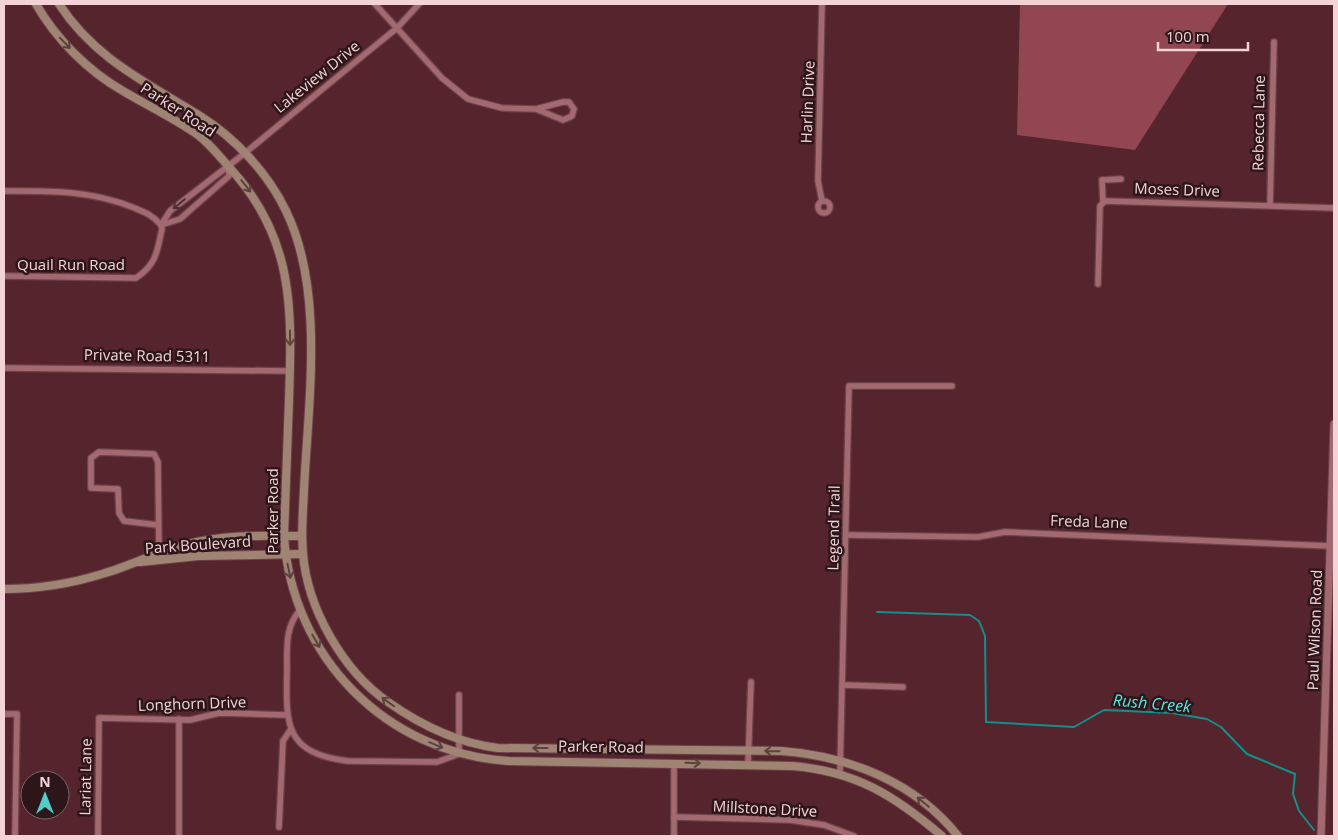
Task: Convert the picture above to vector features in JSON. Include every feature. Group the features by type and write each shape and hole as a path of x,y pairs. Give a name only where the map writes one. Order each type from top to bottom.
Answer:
{"main road":[{"name":"Parker Road","path":"36,4 59,37 94,71 123,91 198,135 212,147 246,185 257,202 275,239 285,270 289,297 290,371 284,536 286,554 300,610 334,670 366,704 423,740 459,754 508,761 674,763 815,768 840,774 879,790 903,804 942,836"},
{"name":"Parker Road","path":"59,4 83,37 114,63 202,117 245,153 275,190 286,209 297,238 308,288 310,339 302,536 303,554 312,592 332,640 348,666 374,693 423,725 476,745 498,748 797,752 841,760 876,772 901,786 934,811 958,836"},
{"name":"Park Boulevard","path":"4,589 60,585 103,574 159,552 210,539 260,535 302,536"},
{"name":"Park Boulevard","path":"126,565 198,556 303,554"}],"street":[{"path":"374,4 442,78 468,99 502,108 536,109 569,102 574,109 572,116 563,120 536,109"},
{"name":"Lakeview Drive","path":"228,165 397,28 419,4"},
{"name":"Harlin Drive","path":"822,4 818,181 822,201"},
{"name":"Rebecca Lane","path":"1270,205 1274,42"},
{"path":"161,225 170,211 228,165"},
{"path":"161,225 180,219 229,176 228,165"},
{"path":"1098,284 1100,206 1103,202 1102,180 1121,179"},
{"path":"4,192 71,191 108,198 154,216 161,225"},
{"name":"Moses Drive","path":"1103,202 1334,208"},
{"name":"Quail Run Road","path":"4,276 136,278 148,270 155,260 162,229 161,225"},
{"name":"Private Road 5311","path":"4,368 290,371"},
{"name":"Legend Trail","path":"840,774 844,685 849,386 952,386"},
{"name":"Paul Wilson Road","path":"1321,836 1334,424"},
{"path":"158,524 124,521 119,513 118,489 91,488 91,458 99,452 154,454 158,462 159,552"},
{"name":"Freda Lane","path":"846,535 978,537 1005,532 1331,546"},
{"path":"300,610 292,619 287,638 286,715 291,729 309,751 333,759 431,763 442,761 459,754 459,695"},
{"path":"748,765 751,682"},
{"path":"844,685 902,688"},
{"name":"Longhorn Drive","path":"99,718 190,720 219,713 286,715"},
{"path":"4,714 17,714 15,836"},
{"name":"Lariat Lane","path":"98,836 99,718"},
{"path":"179,836 180,720"},
{"path":"279,828 283,741 291,729"},
{"path":"674,763 674,836"},
{"name":"Millstone Drive","path":"674,817 790,820 824,825 854,836"}],"shaded area":[{"path":"1020,4 1228,4 1135,150 1017,135"}],"waterway":[{"name":"Rush Creek","path":"877,612 970,615 979,621 985,636 986,722 1074,727 1104,710 1172,713 1207,719 1221,727 1247,754 1295,774 1293,794 1299,811 1314,830"}]}
